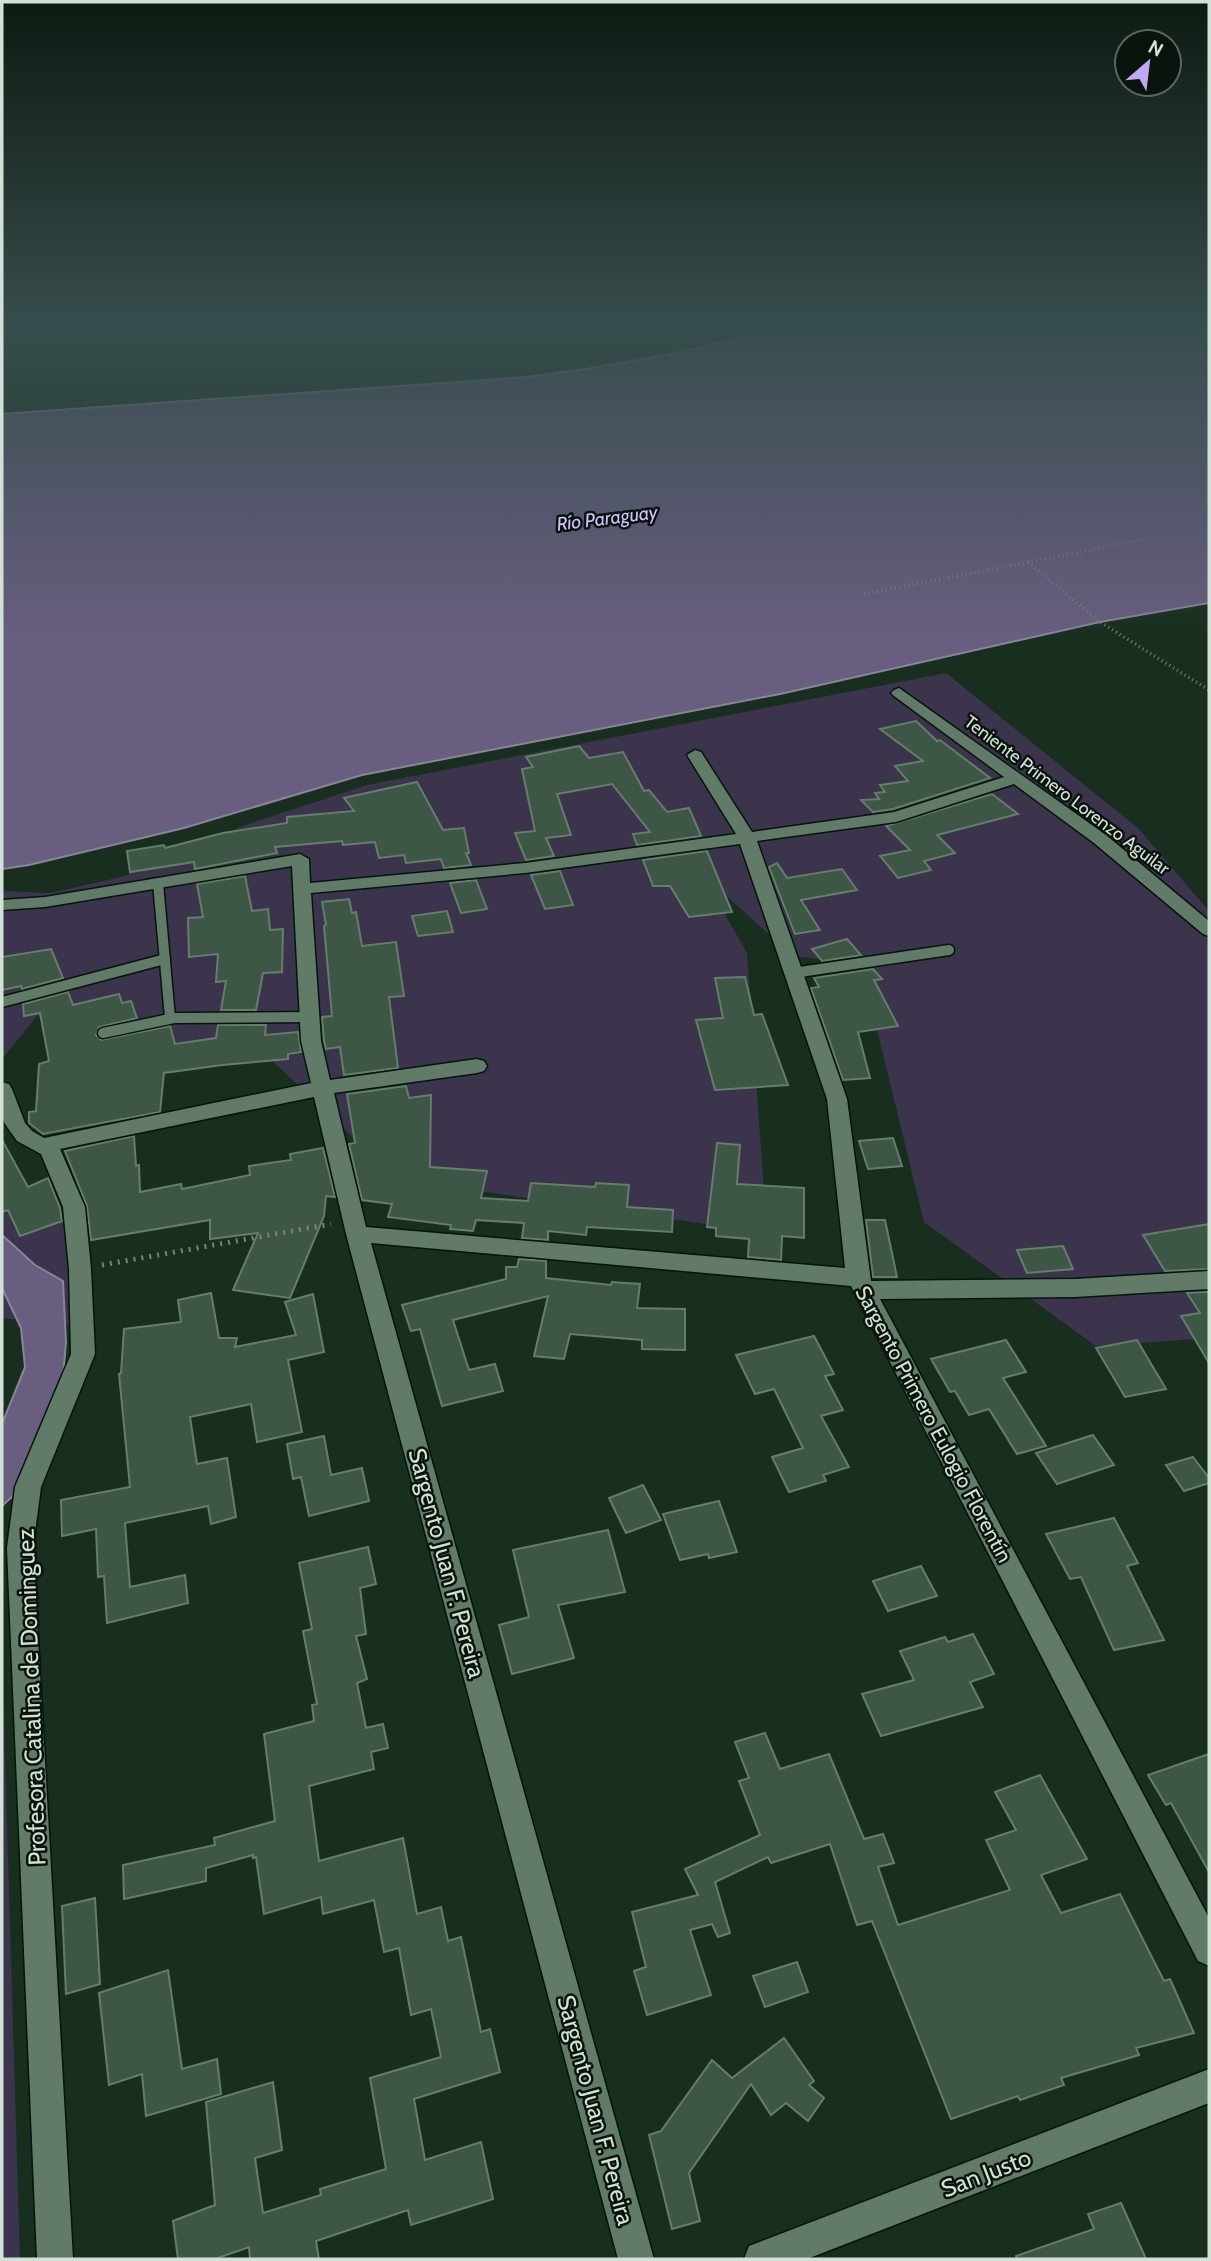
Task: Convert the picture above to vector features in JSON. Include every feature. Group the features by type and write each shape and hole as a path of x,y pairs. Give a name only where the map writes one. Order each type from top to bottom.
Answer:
{"street":[{"name":"Teniente Primero Lorenzo Aguilar","path":"899,693 1100,839 1209,930"},
{"name":"Sargento Primero Eulogio Florentín","path":"695,755 747,838 837,1099 861,1284 1209,1950"},
{"path":"302,889 525,868 896,817 1017,778"},
{"name":"Sargento Juan F. Pereira","path":"158,883 300,859 311,1041 356,1227 636,2259"},
{"path":"2,905 44,902 158,883"},
{"path":"2,1089 17,1128 30,1141 45,1145 323,1088 477,1066"},
{"name":"Profesora Catalina de Dominguez","path":"45,1145 50,1150 74,1207 80,1269 83,1354 28,1487 20,1548 55,2259"},
{"path":"356,1227 861,1284 1075,1288 1209,1280"},
{"name":"San Justo","path":"762,2259 1209,2086"}],"lane":[{"path":"158,883 170,1018"},
{"path":"793,973 949,950"},
{"path":"2,1002 165,959"},
{"path":"103,1033 170,1018 309,1017"}],"path":[{"path":"864,594 1150,538"},
{"path":"1027,562 1100,622 1209,690"},
{"path":"80,1269 356,1227"}],"shaded area":[{"path":"946,673 1139,829 1209,911 1209,1338 1096,1346 924,1222 861,964 793,956 702,874 747,953 767,1233 396,1179 258,1047 144,1050 42,1010 2,1059 2,891 50,893 125,876 243,826 367,785"},
{"path":"2,1170 69,1223 79,1326 2,1318"},
{"path":"2,1659 20,2259 2,2259"}],"water":[{"name":"Río Paraguay","path":"2,432 1209,432 1209,603 1100,622 780,694 362,775 184,828 2,869"},
{"path":"2,1235 35,1265 63,1281 66,1342 63,1377 12,1497 2,1506 2,1424 25,1367 21,1328 2,1288"}],"building":[{"path":"916,721 937,741 940,740 990,778 893,809 873,812 861,800 879,799 875,793 885,792 880,785 908,781 895,766 923,761 880,729"},
{"path":"579,746 589,758 623,752 644,791 649,790 667,812 689,808 701,836 637,845 633,834 650,832 612,784 557,794 571,835 546,838 554,856 526,860 515,833 535,831 522,769 533,767 526,757"},
{"path":"417,782 443,830 464,828 469,853 466,853 471,865 444,868 441,859 406,863 404,855 379,858 375,842 343,845 342,841 275,847 277,853 195,869 194,862 130,872 127,851 164,845 165,848 223,833 287,823 287,817 354,811 344,798"},
{"path":"992,794 1018,814 937,835 955,853 924,861 931,870 898,878 880,856 910,850 886,826"},
{"path":"707,851 732,912 689,917 670,886 653,886 643,860"},
{"path":"777,863 787,878 842,869 857,890 801,900 820,930 795,934 769,867"},
{"path":"560,871 573,905 545,909 531,875"},
{"path":"245,876 252,911 268,909 270,930 283,929 282,972 263,973 256,1010 221,1010 226,981 216,982 218,954 189,957 188,918 203,917 197,884"},
{"path":"476,880 487,909 461,913 450,883"},
{"path":"349,899 352,913 356,912 362,946 396,942 404,996 389,997 398,1068 344,1075 340,1047 326,1049 324,1041 322,1017 332,1016 322,902"},
{"path":"447,911 453,932 418,936 412,916"},
{"path":"847,939 861,955 822,961 812,949"},
{"path":"51,949 63,978 22,989 21,986 2,990 2,957"},
{"path":"873,969 882,979 874,980 898,1026 858,1032 870,1078 843,1080 811,988 819,987 814,978"},
{"path":"745,977 754,1015 762,1014 788,1085 715,1090 696,1020 723,1018 715,978"},
{"path":"68,992 73,1005 119,994 122,1003 131,1001 137,1018 99,1027 96,1035 101,1040 170,1026 175,1044 216,1038 218,1025 266,1025 265,1035 298,1032 301,1052 288,1054 288,1059 164,1073 160,1112 43,1134 29,1123 29,1112 36,1111 39,1064 49,1061 40,1013 24,1016 23,1004"},
{"path":"406,1086 409,1098 431,1095 430,1167 487,1171 481,1198 528,1201 531,1183 595,1187 596,1183 629,1185 627,1207 673,1210 672,1232 587,1227 586,1235 548,1231 548,1240 522,1238 524,1223 476,1220 473,1231 450,1229 451,1225 388,1217 392,1204 362,1200 349,1144 355,1143 347,1094"},
{"path":"134,1136 140,1192 181,1184 182,1189 250,1175 249,1166 291,1160 290,1154 323,1148 335,1197 326,1196 324,1216 290,1298 233,1290 258,1233 210,1239 210,1220 91,1240 87,1206 65,1151"},
{"path":"893,1138 902,1166 868,1169 859,1141"},
{"path":"2,1140 28,1187 48,1178 60,1208 62,1221 20,1236 8,1210 2,1212"},
{"path":"717,1143 740,1145 737,1184 804,1188 804,1238 782,1236 781,1260 748,1257 749,1239 716,1236 716,1228 707,1227"},
{"path":"866,1220 885,1220 897,1277 873,1277"},
{"path":"1209,1224 1209,1269 1165,1271 1143,1235"},
{"path":"1063,1246 1073,1269 1027,1273 1017,1250"},
{"path":"519,1259 546,1261 546,1278 611,1285 612,1282 640,1284 637,1308 685,1309 685,1350 642,1349 642,1340 570,1334 564,1359 534,1356 548,1296 453,1320 469,1370 495,1364 503,1391 442,1406 420,1329 411,1331 402,1305 506,1279 506,1267 517,1267"},
{"path":"1209,1292 1209,1363 1181,1316 1200,1313 1187,1293"},
{"path":"211,1293 219,1338 237,1338 235,1347 296,1335 285,1302 313,1294 324,1352 288,1360 302,1432 257,1442 251,1404 190,1417 197,1464 227,1458 236,1517 211,1524 208,1506 125,1523 130,1587 185,1575 188,1603 107,1623 104,1576 98,1577 96,1529 62,1536 61,1500 130,1487 119,1374 124,1329 181,1322 178,1300"},
{"path":"814,1336 834,1374 825,1376 843,1410 821,1416 849,1467 823,1475 826,1481 789,1492 772,1457 803,1448 774,1389 755,1394 736,1355"},
{"path":"1006,1340 1026,1372 1003,1378 1046,1446 1017,1454 989,1409 969,1415 955,1391 950,1392 931,1359"},
{"path":"1137,1340 1166,1389 1125,1397 1096,1348"},
{"path":"1093,1435 1114,1465 1057,1484 1036,1453"},
{"path":"324,1436 331,1475 362,1468 369,1501 309,1516 301,1477 293,1479 287,1444"},
{"path":"1193,1457 1209,1478 1209,1483 1184,1491 1166,1465"},
{"path":"643,1485 661,1520 626,1533 609,1498"},
{"path":"719,1501 737,1552 680,1560 663,1514"},
{"path":"1114,1518 1138,1563 1127,1566 1164,1640 1114,1650 1081,1577 1070,1579 1046,1534"},
{"path":"608,1530 625,1592 558,1605 574,1658 512,1674 499,1625 529,1617 513,1550"},
{"path":"368,1547 376,1584 360,1588 366,1634 356,1636 367,1679 357,1683 366,1728 383,1724 388,1748 371,1752 374,1769 309,1786 319,1861 403,1838 417,1914 441,1907 448,1941 461,1937 481,2032 490,2029 500,2072 414,2099 425,2160 481,2142 493,2199 411,2225 408,2210 316,2241 319,2259 250,2259 249,2247 215,2259 178,2259 173,2221 215,2205 206,2102 273,2082 282,2150 255,2158 263,2213 321,2195 320,2189 386,2169 370,2078 441,2057 431,2009 411,2015 399,1948 384,1952 374,1900 323,1914 321,1897 264,1914 256,1857 253,1858 253,1855 206,1868 206,1881 124,1899 123,1865 215,1845 214,1838 275,1821 264,1734 314,1721 312,1705 317,1704 303,1631 312,1629 299,1563"},
{"path":"921,1566 937,1596 888,1611 873,1581"},
{"path":"973,1634 994,1674 970,1682 983,1707 881,1736 862,1694 914,1680 900,1651 945,1637 948,1642"},
{"path":"765,1733 780,1769 829,1754 864,1839 883,1834 894,1863 878,1867 898,1925 1010,1890 986,1840 1016,1830 995,1792 1040,1775 1087,1859 1041,1875 1061,1913 1120,1894 1164,1981 1170,1979 1194,2033 1136,2048 1139,2055 1061,2078 1064,2085 1020,2100 1018,2096 951,2119 872,1921 857,1925 830,1844 771,1863 768,1857 715,1882 730,1933 718,1937 712,1924 690,1930 711,1995 647,2015 634,1971 646,1967 632,1912 698,1895 685,1869 760,1835 739,1781 749,1778 735,1742"},
{"path":"1209,1754 1209,1872 1171,1803 1166,1805 1148,1775"},
{"path":"95,1898 100,1984 66,1994 62,1906"},
{"path":"797,1962 808,1992 765,2007 753,1976"},
{"path":"168,1970 182,2069 217,2059 221,2094 146,2116 142,2074 109,2085 99,1993"},
{"path":"784,2038 814,2081 809,2085 824,2098 808,2121 786,2103 771,2115 751,2084 689,2173 700,2221 672,2229 649,2135 661,2131 712,2060 732,2078"},
{"path":"1121,2203 1146,2259 1017,2259 1016,2256 1094,2229 1088,2214"}]}
